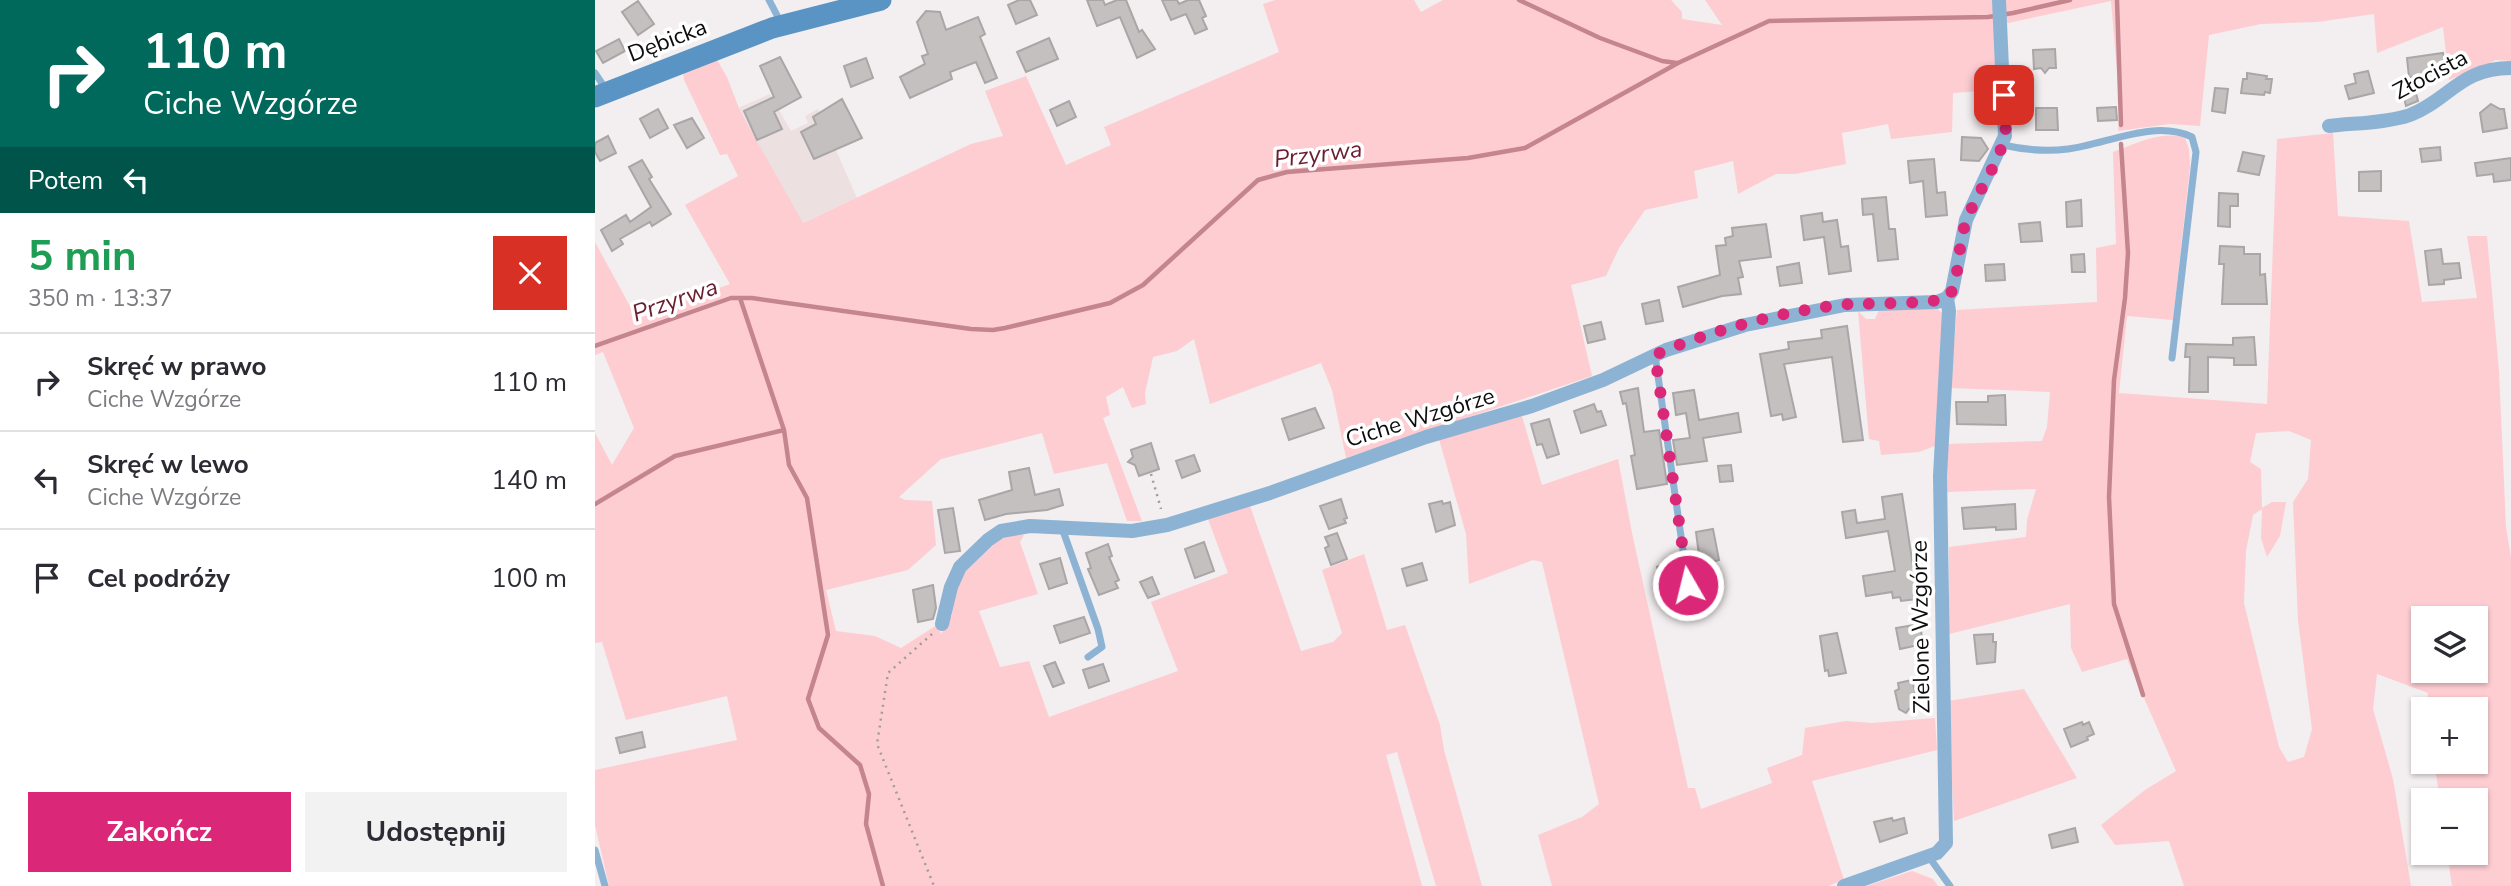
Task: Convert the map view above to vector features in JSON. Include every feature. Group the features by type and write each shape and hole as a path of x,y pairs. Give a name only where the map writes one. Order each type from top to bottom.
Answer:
{"street":[{"name":"Dębicka","path":"601,94 782,25 881,0"},
{"path":"1947,298 1955,279 1966,220 2003,145 2006,119 1999,3"},
{"name":"Złocista","path":"2329,126 2410,115 2471,76 2489,69 2511,68"},
{"name":"Ciche Wzgórze","path":"942,624 960,567 1001,531 1014,527 1062,527 1132,531 1167,525 1270,493 1426,437 1532,406 1603,380 1655,355 1745,325 1823,308 1937,302 1947,298"},
{"name":"Zielone Wzgórze","path":"1928,856 1943,849 1947,834 1940,476 1949,311 1947,298"},
{"path":"1844,886 1928,856"}],"lane":[{"path":"769,0 782,25"},
{"path":"595,73 601,94"},
{"path":"2003,145 2029,151 2052,150 2148,133 2178,131 2192,137 2196,152 2172,358"},
{"path":"1655,355 1688,585"},
{"path":"1062,527 1102,647 1088,657"},
{"path":"595,850 605,886"},
{"path":"1928,856 1950,886"}],"path":[{"path":"1151,474 1161,509"},
{"path":"934,886 877,744 888,673 942,624"}],"shaded area":[{"path":"1275,0 1414,0 1421,12 1443,0 1671,0 1682,12 1682,19 1722,25 1705,0 1993,0 1996,90 1953,93 1952,132 1891,139 1888,124 1842,133 1846,164 1795,174 1776,174 1738,194 1733,161 1694,171 1698,198 1645,210 1619,248 1606,276 1571,285 1592,376 1346,458 1332,390 1321,363 1210,404 1194,339 1177,351 1153,357 1145,393 1146,404 1132,408 1123,387 1106,397 1110,415 1103,418 1142,521 1127,521 1107,463 1054,474 1042,433 941,459 899,497 905,500 932,501 936,545 908,570 826,590 836,631 875,636 901,648 937,625 941,634 952,615 953,597 960,576 1007,532 1024,535 1020,542 1038,594 979,611 1000,667 1029,661 1049,717 1178,671 1151,602 1228,573 1208,519 1250,506 1301,651 1333,642 1342,633 1322,570 1364,554 1387,630 1405,625 1440,725 1444,750 1482,886 1436,886 1397,752 1386,755 1422,886 609,886 595,825 595,770 737,740 727,696 626,720 602,642 595,643 595,433 612,465 634,428 603,352 595,355 595,242 637,319 730,284 685,205 738,176 727,154 720,155 684,80 683,71 716,58 727,77 740,111 803,223 971,144 1003,136 985,91 1026,76 1066,165 1111,145 1104,127 1279,52 1263,4"},
{"path":"2004,0 2511,0 2511,61 2496,60 2449,80 2443,27 2377,53 2374,14 2317,22 2261,24 2209,35 2200,126 2170,124 2118,131 2120,107 2111,1 2008,23 2004,22"},
{"path":"770,94 791,131 808,123 805,116 818,109 857,198 802,223 738,108"},
{"path":"2333,133 2338,216 2409,221 2422,302 2477,298 2467,236 2487,236 2499,371 2506,527 2511,557 2511,886 2452,886 2449,865 2488,865 2488,788 2438,788 2436,774 2488,774 2488,697 2428,697 2428,693 2377,674 2373,709 2393,779 2411,886 2184,886 2169,841 2115,845 2101,825 2145,790 2176,771 2127,659 2082,672 2071,648 2070,604 1949,634 1949,547 2026,537 2027,520 2036,489 1947,492 1947,444 2042,441 2047,427 2050,392 1950,388 1957,310 2097,302 2096,248 2116,244 2113,152 2158,137 2176,136 2185,138 2190,167 2173,320 2127,316 2119,393 2267,404 2277,139","holes":["2289,431 2311,440 2308,479 2293,502 2298,620 2312,729 2304,757 2288,762 2279,747 2244,603 2246,551 2253,515 2262,509 2261,538 2267,557 2280,536 2286,502 2272,502 2262,508 2261,469 2250,462 2256,433"]},
{"path":"1936,308 1944,314 1935,446 1919,452 1881,455 1879,441 1869,439 1858,311 1866,319 1875,319 1879,310"},
{"path":"1522,416 1542,485 1618,459 1688,788 1695,788 1701,809 1772,783 1767,768 1802,755 1805,728 1846,721 1872,723 1935,718 1937,750 1812,781 1844,880 1828,886 1552,886 1538,835 1582,817 1599,804 1542,562 1533,560 1469,584 1466,534 1439,439"},
{"path":"2024,689 2077,778 1954,821 1948,701"},
{"path":"1912,871 1933,879 1938,886 1866,886"}],"building":[{"path":"1019,0 1030,0 1037,15 1016,24 1008,5"},
{"path":"1087,0 1103,0 1105,5 1126,0 1139,32 1142,30 1155,49 1137,58 1120,17 1097,26"},
{"path":"1162,0 1177,0 1179,4 1188,0 1199,0 1206,16 1202,18 1207,29 1195,34 1186,14 1171,20"},
{"path":"638,1 654,24 638,35 622,12"},
{"path":"926,11 940,12 946,30 978,17 985,34 980,37 997,78 985,83 976,62 950,72 952,79 910,98 900,77 925,64 922,56 928,54 917,22"},
{"path":"1049,38 1058,59 1026,72 1017,52"},
{"path":"619,39 625,51 603,63 596,51"},
{"path":"2055,49 2056,68 2049,68 2045,73 2041,68 2034,69 2033,50"},
{"path":"2443,53 2446,74 2409,77 2407,58"},
{"path":"780,57 801,97 774,112 782,129 757,140 744,111 774,97 760,66"},
{"path":"866,58 873,78 851,87 844,66"},
{"path":"2368,71 2374,93 2349,99 2345,86 2356,83 2354,74"},
{"path":"2247,73 2272,79 2270,93 2241,93 2243,79 2247,79"},
{"path":"2412,78 2418,101 2406,106 2400,81"},
{"path":"2215,88 2228,89 2225,113 2212,111"},
{"path":"842,99 862,138 814,159 801,132 816,124 813,117"},
{"path":"1069,101 1076,117 1057,126 1050,110"},
{"path":"2491,104 2504,109 2507,128 2483,132 2480,113"},
{"path":"2116,107 2117,120 2098,121 2097,108"},
{"path":"2036,108 2057,108 2058,130 2036,130"},
{"path":"658,109 668,128 650,138 640,119"},
{"path":"692,118 704,138 687,148 674,125"},
{"path":"608,136 616,153 600,161 595,152 595,143"},
{"path":"1962,137 1981,138 1988,149 1979,161 1961,160"},
{"path":"2440,147 2441,160 2422,162 2420,149"},
{"path":"2243,152 2264,156 2259,175 2238,171"},
{"path":"2511,158 2511,180 2494,182 2493,174 2477,176 2475,163"},
{"path":"1934,159 1937,193 1945,192 1947,215 1926,217 1923,181 1910,183 1908,161"},
{"path":"642,160 652,177 649,179 671,214 652,226 650,222 620,239 623,244 612,251 601,230 626,215 630,222 651,207 629,167"},
{"path":"2381,171 2381,191 2359,191 2359,172"},
{"path":"2219,193 2238,194 2238,206 2230,206 2230,227 2218,226"},
{"path":"1886,197 1889,229 1895,229 1898,259 1878,261 1873,214 1863,215 1862,199"},
{"path":"2081,200 2082,226 2067,227 2066,202"},
{"path":"1822,213 1823,222 1837,220 1841,247 1848,246 1851,271 1829,274 1824,237 1804,240 1801,216"},
{"path":"2040,222 2042,241 2021,242 2019,224"},
{"path":"1766,224 1771,257 1739,261 1743,277 1738,278 1741,294 1722,296 1683,307 1678,287 1720,275 1716,246 1726,245 1725,238 1733,236 1732,228"},
{"path":"2220,246 2244,247 2244,254 2260,254 2260,275 2265,274 2267,304 2222,304 2224,264 2219,264"},
{"path":"2441,249 2443,264 2459,263 2461,278 2444,280 2444,284 2429,285 2425,251"},
{"path":"2084,254 2085,272 2072,272 2071,255"},
{"path":"1799,263 1802,283 1780,286 1777,267"},
{"path":"2004,264 2005,280 1986,281 1985,265"},
{"path":"1659,300 1663,321 1646,324 1642,304"},
{"path":"1601,322 1605,339 1588,343 1584,326"},
{"path":"1847,326 1863,440 1843,442 1832,357 1784,364 1796,417 1783,420 1782,414 1771,416 1760,354 1789,349 1788,342 1822,338 1821,330"},
{"path":"2254,337 2256,365 2234,365 2234,358 2208,357 2208,392 2189,392 2190,357 2185,357 2186,344 2233,345 2233,338"},
{"path":"1638,388 1644,432 1659,430 1667,484 1637,489 1631,456 1635,455 1626,403 1623,404 1620,392"},
{"path":"1694,390 1699,420 1738,413 1741,432 1703,438 1707,461 1677,465 1673,440 1690,438 1686,413 1676,415 1673,393"},
{"path":"2005,395 2006,425 1957,424 1956,402 1988,402 1988,396"},
{"path":"1594,404 1597,412 1601,411 1606,425 1581,433 1574,411"},
{"path":"1315,408 1324,428 1289,440 1282,419"},
{"path":"1549,419 1559,454 1547,458 1542,444 1537,445 1531,424"},
{"path":"1151,443 1159,469 1139,476 1135,465 1128,462 1133,457 1131,450"},
{"path":"1194,455 1200,471 1182,478 1176,461"},
{"path":"1731,465 1733,481 1720,482 1718,466"},
{"path":"1029,468 1035,495 1059,489 1063,505 985,520 979,500 1012,490 1009,472"},
{"path":"1902,494 1918,599 1901,601 1900,597 1893,598 1892,592 1866,596 1863,576 1895,571 1888,531 1846,538 1842,512 1855,510 1857,523 1885,519 1882,497"},
{"path":"1341,499 1346,523 1329,529 1320,506"},
{"path":"1442,501 1443,504 1450,502 1455,525 1436,532 1429,504"},
{"path":"2015,504 2016,529 1964,529 1962,508"},
{"path":"953,508 960,551 945,553 938,510"},
{"path":"1713,529 1719,560 1715,561 1712,568 1707,562 1700,563 1696,532"},
{"path":"1337,533 1347,559 1331,565 1325,548 1329,546 1325,537"},
{"path":"1204,542 1214,571 1195,578 1185,549"},
{"path":"1108,544 1112,556 1109,557 1119,580 1115,582 1118,588 1099,595 1088,569 1091,568 1086,553"},
{"path":"1060,558 1067,583 1049,589 1040,564"},
{"path":"1676,561 1681,580 1662,584 1657,567"},
{"path":"1422,563 1427,580 1407,586 1402,569"},
{"path":"1152,577 1159,594 1148,598 1140,582"},
{"path":"933,585 936,608 933,619 918,622 913,590"},
{"path":"1084,617 1090,633 1060,643 1054,626"},
{"path":"1920,624 1923,644 1900,649 1896,628"},
{"path":"1837,633 1846,673 1829,676 1828,670 1825,671 1820,636"},
{"path":"1993,634 1993,642 1996,642 1995,662 1977,664 1974,635"},
{"path":"1055,662 1064,683 1053,687 1044,666"},
{"path":"1103,664 1109,681 1089,688 1083,670"},
{"path":"1912,680 1919,707 1909,709 1906,713 1899,709 1895,691 1899,689 1898,683"},
{"path":"2082,722 2083,725 2089,722 2094,734 2087,737 2088,740 2071,747 2064,729"},
{"path":"642,732 645,747 620,753 616,738"},
{"path":"1892,818 1893,821 1904,818 1907,833 1880,842 1874,822"},
{"path":"2075,828 2078,842 2052,848 2049,835"}],"waterway":[{"path":"1519,0 1600,38 1662,61 1677,63"},
{"name":"Przyrwa","path":"595,346 731,298 752,298 971,329 1005,328 1110,303 1143,285 1258,180 1287,172 1468,158 1525,148 1678,63 1769,21 1988,17 2070,0"},
{"path":"2117,0 2121,125"},
{"path":"2121,144 2128,253 2114,380 2109,497 2114,604 2143,695"},
{"path":"595,504 675,456 784,430 740,298"},
{"path":"784,430 789,465 807,498 828,635 808,699 819,728 860,765 869,794 866,824 883,886"}],"route":[{"path":"1688,585 1655,355 1712,334 1823,308 1937,302 1947,298 1955,279 1966,220 2003,145 2006,119 2004,95"}]}
